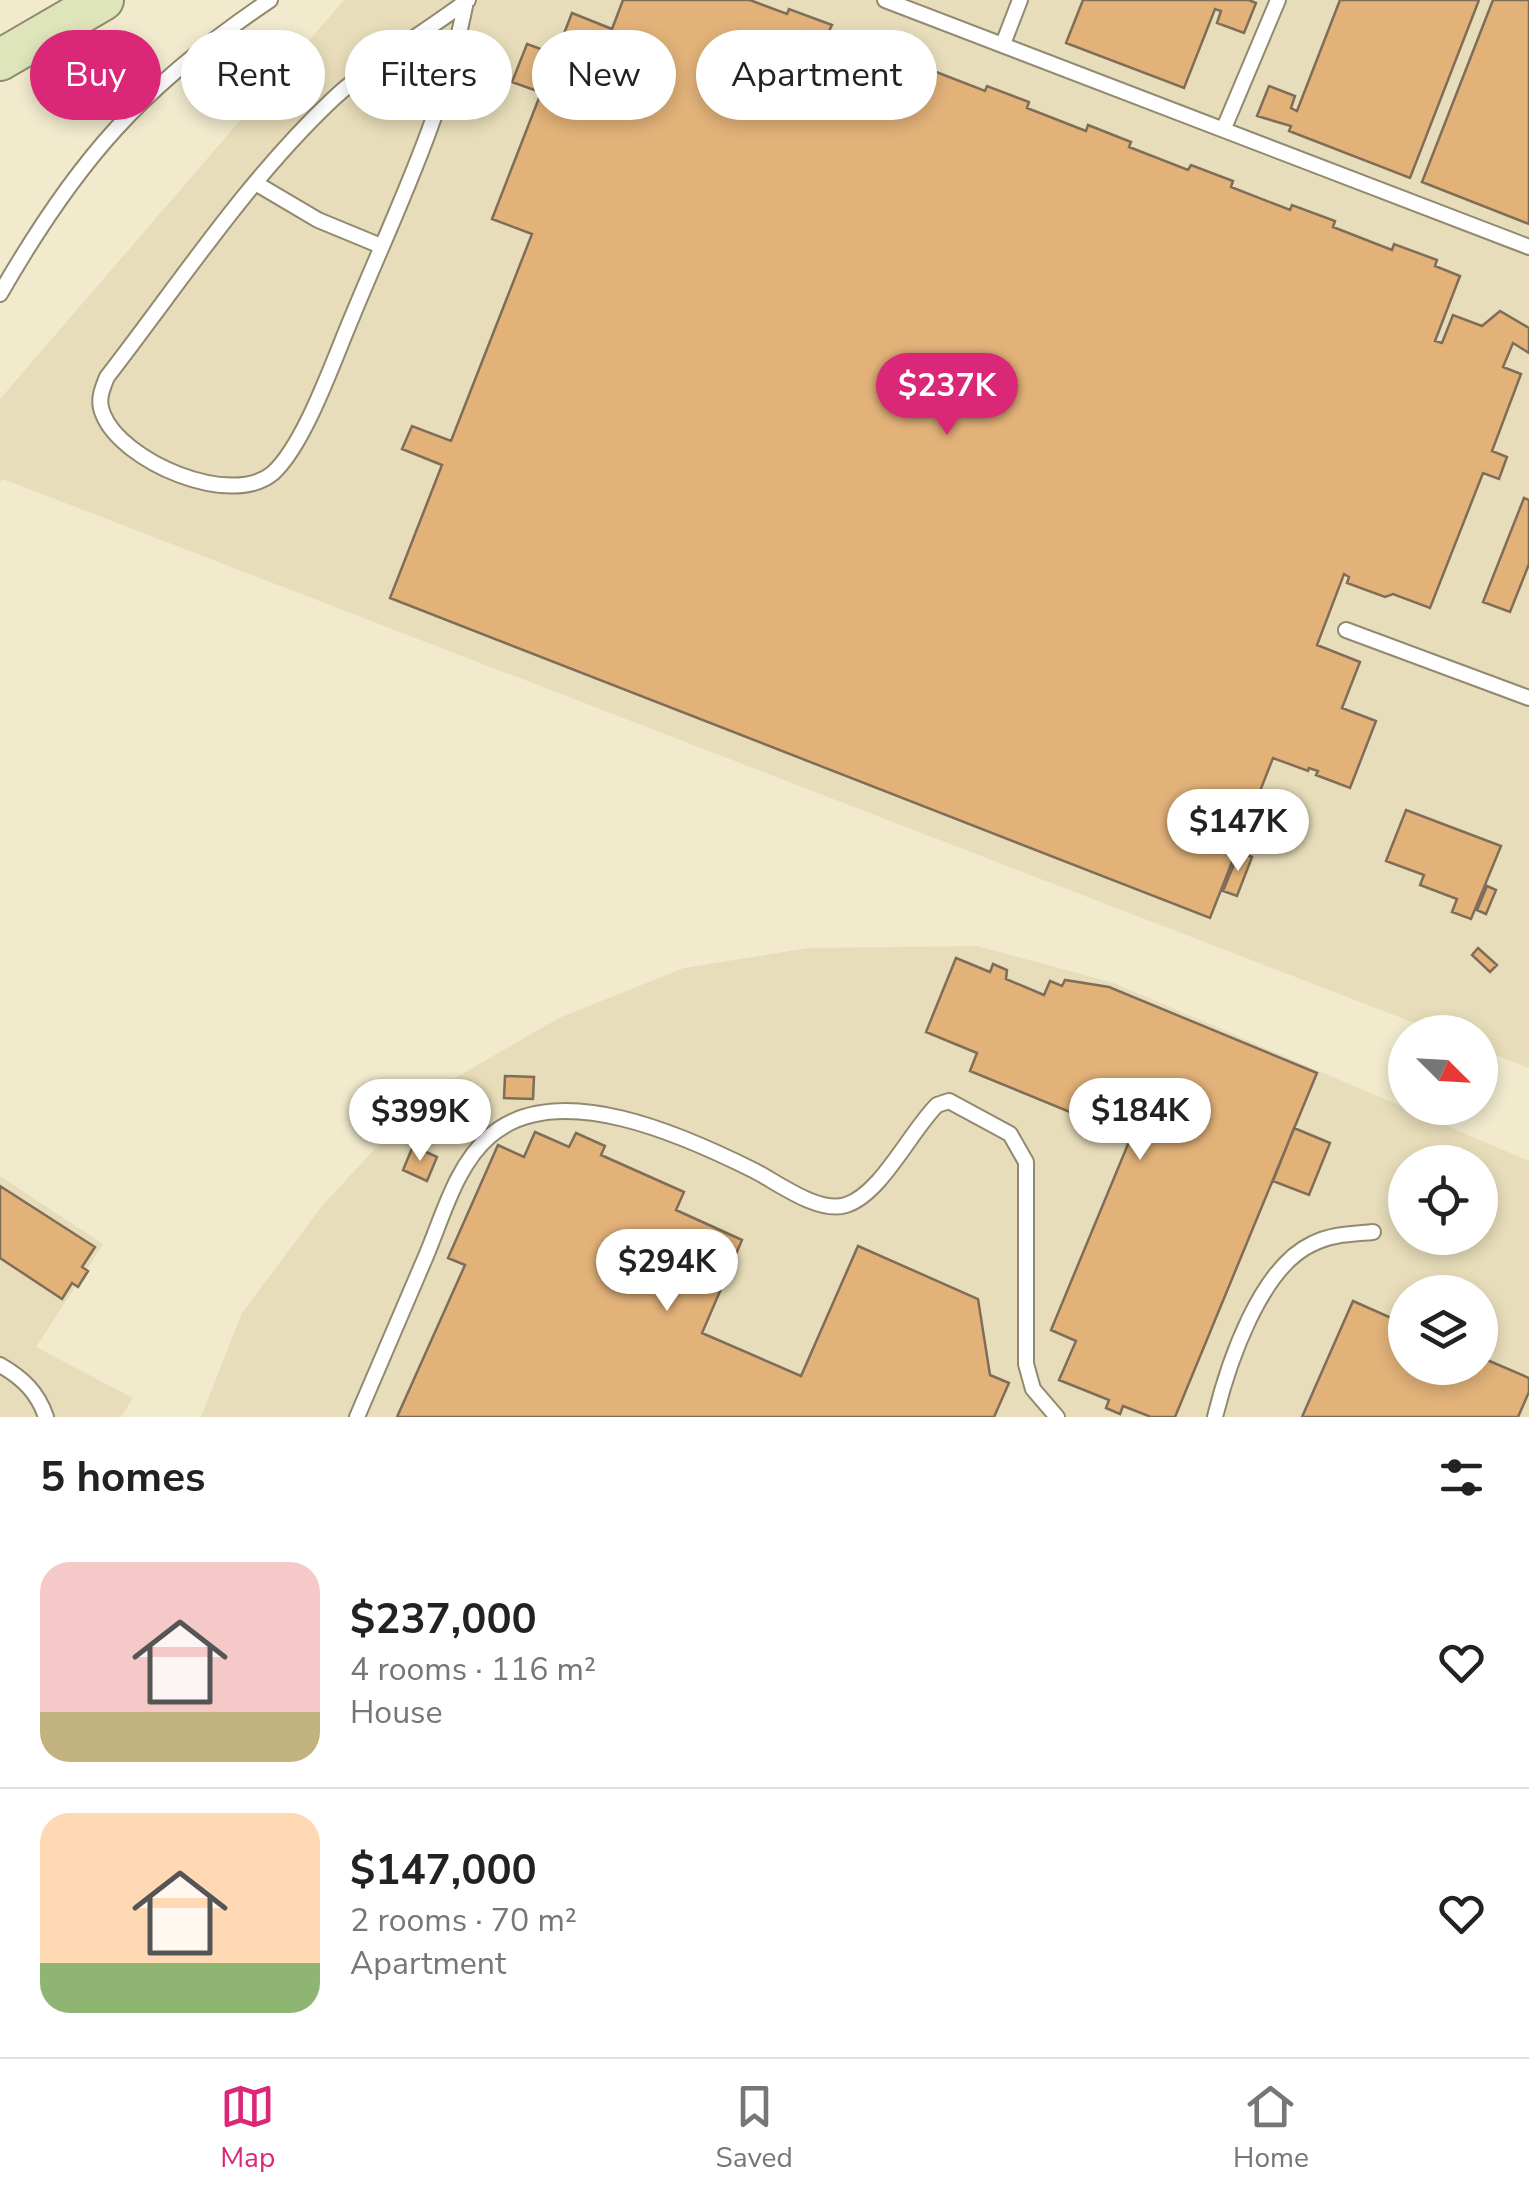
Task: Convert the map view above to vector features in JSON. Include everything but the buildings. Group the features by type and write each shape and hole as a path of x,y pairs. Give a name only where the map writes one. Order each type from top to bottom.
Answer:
{"main road":[{"path":"0,60 103,0"}],"lane":[{"path":"0,294 53,204 130,111 168,75 270,0"},
{"path":"886,0 1529,246"},
{"path":"1002,44 1020,0"},
{"path":"1224,128 1278,0"},
{"path":"467,1 442,101 290,453 273,473 254,486 229,488 173,472 115,432 103,414 100,397 107,377 257,184 331,101 370,68 467,1"},
{"path":"257,184 318,220 381,246"},
{"path":"1346,630 1529,698"},
{"path":"358,1417 458,1180 489,1137 509,1123 536,1114 575,1112 645,1124 723,1155 826,1206 844,1206 878,1181 937,1105 949,1102 964,1106 1010,1134 1026,1162 1026,1364 1034,1389 1057,1417"},
{"path":"1216,1417 1258,1301 1282,1265 1310,1244 1339,1234 1373,1232"},
{"path":"0,1365 39,1397 46,1417"}],"shaded area":[{"path":"344,0 1529,0 1529,1068 1498,1056 1498,1015 1394,1015 3,479 0,482 0,399 241,120 325,120 325,30 318,30"},
{"path":"977,946 1114,983 1388,1101 1388,1125 1445,1125 1492,1145 1388,1145 1388,1255 1498,1255 1498,1148 1529,1161 1529,1417 201,1417 242,1313 322,1206 424,1096 559,1018 684,968 809,948"},
{"path":"0,1176 103,1244 36,1347 133,1398 121,1417 0,1417"}]}
